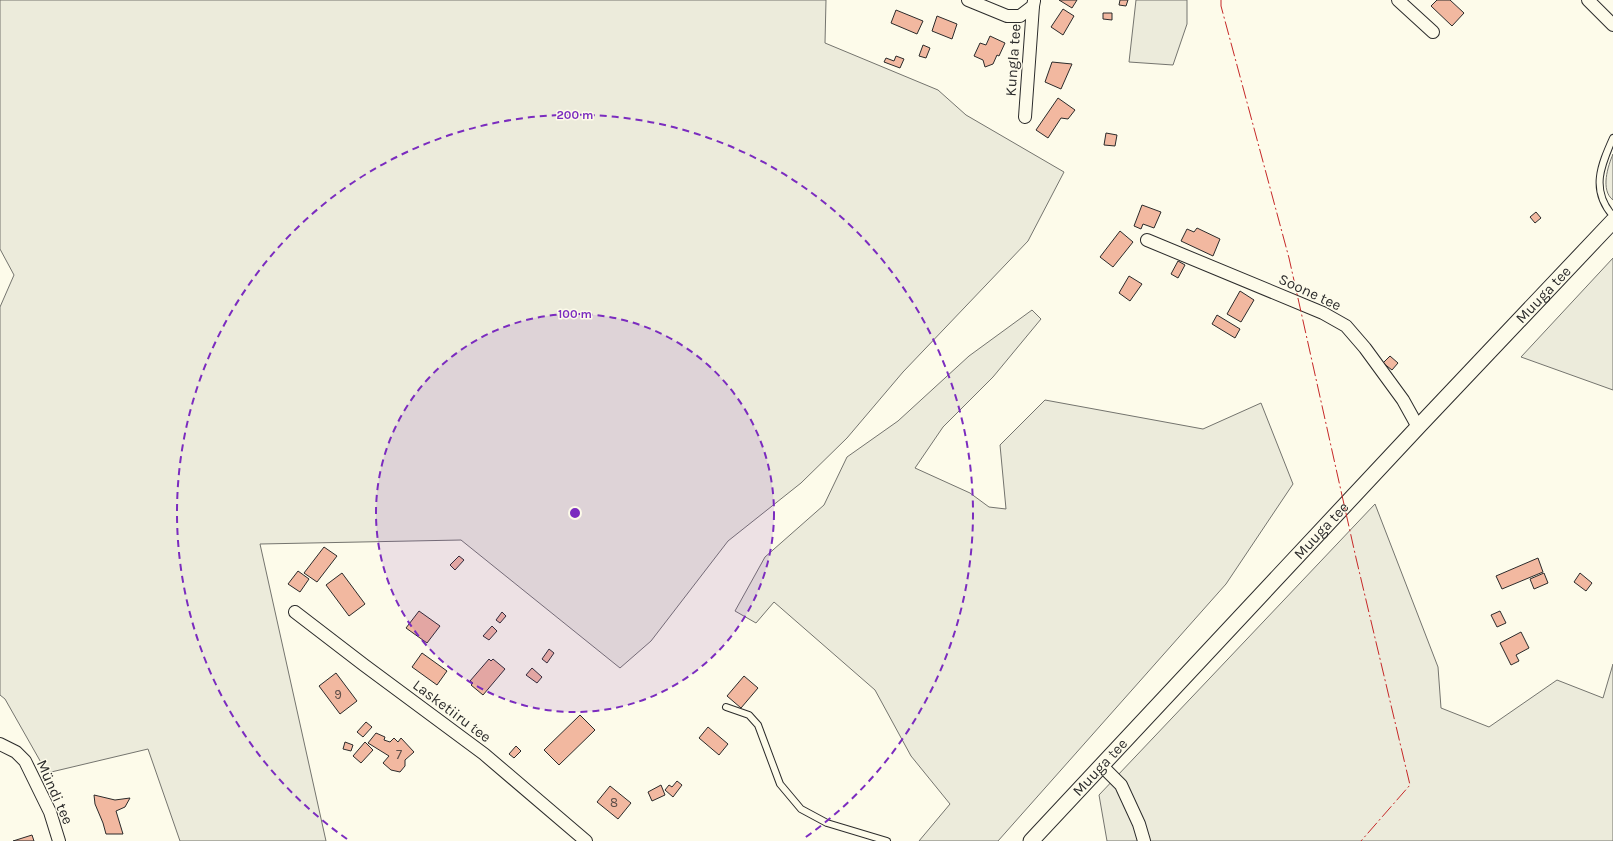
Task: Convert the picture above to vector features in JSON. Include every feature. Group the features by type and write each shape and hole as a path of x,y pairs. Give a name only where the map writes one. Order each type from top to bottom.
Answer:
{"street":[{"name":"Kungla tee","path":"968,0 1007,16 1020,16 1034,3"},
{"path":"1398,0 1433,32"},
{"path":"1588,0 1613,25"},
{"name":"Kungla tee","path":"1025,117 1034,3"},
{"name":"Muuga tee","path":"1031,841 1613,221"},
{"name":"Soone tee","path":"1147,240 1323,313 1346,326 1365,348 1403,400 1418,427"},
{"name":"Lasketiiru tee","path":"295,612 484,754 586,841"},
{"name":"Mündi tee","path":"0,744 16,752 25,761 50,812 59,841"},
{"path":"1102,765 1121,785 1139,824 1144,841"}],"lane":[{"path":"1613,138 1604,157 1600,173 1599,186 1602,199 1613,216"},
{"path":"726,707 749,715 758,725 780,784 800,809 827,823 888,841"}],"shaded area":[{"path":"0,0 826,0 825,43 938,90 966,115 1064,172 1028,241 903,372 847,438 801,483 728,541 651,641 620,668 461,540 260,544 326,841 180,841 148,749 47,773 5,699 0,695 0,307 14,275 0,249"},
{"path":"1136,0 1187,0 1187,24 1173,65 1129,62"},
{"path":"1613,154 1613,200 1609,196 1607,190 1606,178"},
{"path":"1613,258 1613,390 1521,357"},
{"path":"1032,310 1041,319 993,377 943,427 915,468 970,493 989,507 1006,509 1000,445 1045,400 1203,429 1261,403 1293,484 1226,584 998,841 919,841 950,804 911,756 875,690 774,602 756,623 735,611 765,557 824,505 847,457 898,421 969,356"},
{"path":"1375,504 1438,667 1441,708 1489,727 1557,680 1603,698 1613,664 1613,841 1107,841 1099,795"}],"building":[{"path":"1059,0 1077,0 1072,8"},
{"path":"1120,0 1128,0 1126,6 1119,5"},
{"path":"1437,0 1450,0 1464,13 1452,26 1431,6"},
{"path":"1063,9 1074,16 1063,35 1051,27"},
{"path":"896,10 923,21 917,34 891,23"},
{"path":"1103,13 1112,13 1112,20 1103,19"},
{"path":"937,16 957,24 952,39 932,31"},
{"path":"990,36 1005,43 999,56 997,55 993,64 985,67 983,60 974,56 980,43 986,45"},
{"path":"923,45 930,48 926,58 919,56"},
{"path":"896,56 904,59 900,68 884,62 886,58 894,61"},
{"path":"1052,62 1072,64 1061,89 1045,82"},
{"path":"1058,98 1075,110 1068,119 1061,118 1048,138 1036,130"},
{"path":"1106,133 1117,135 1115,146 1104,145"},
{"path":"1142,205 1161,212 1154,228 1143,224 1141,229 1134,226"},
{"path":"1536,212 1541,218 1535,223 1530,217"},
{"path":"1197,228 1220,239 1213,256 1181,241 1187,229 1194,232"},
{"path":"1120,231 1133,242 1113,267 1100,257"},
{"path":"1178,261 1185,265 1178,278 1171,274"},
{"path":"1129,276 1142,284 1130,301 1119,293"},
{"path":"1240,291 1254,300 1241,322 1227,314"},
{"path":"1217,315 1240,329 1235,338 1212,324"},
{"path":"1390,356 1398,363 1392,370 1383,363"},
{"path":"324,547 337,556 317,582 304,573"},
{"path":"459,556 464,560 455,570 450,565"},
{"path":"1538,558 1543,572 1502,589 1496,576"},
{"path":"298,571 309,579 300,592 288,584"},
{"path":"342,573 365,604 349,616 326,585"},
{"path":"1544,573 1548,583 1534,589 1530,579"},
{"path":"1580,573 1592,583 1586,591 1574,582"},
{"path":"419,611 440,626 427,643 406,628"},
{"path":"1500,611 1506,623 1497,627 1491,615"},
{"path":"502,612 506,616 500,623 496,620"},
{"path":"492,626 497,631 489,640 483,636"},
{"path":"1521,632 1529,648 1516,655 1519,661 1511,665 1500,643"},
{"path":"549,649 554,653 547,663 542,659"},
{"path":"422,653 447,671 437,685 412,667"},
{"path":"489,659 491,661 493,659 505,669 483,695 471,685 473,683 470,681"},
{"path":"532,668 542,677 537,683 526,675"},
{"path":"336,673 357,701 340,714 319,686"},
{"path":"744,676 758,688 741,708 727,696"},
{"path":"580,715 595,730 559,765 544,750"},
{"path":"366,722 372,727 363,737 357,732"},
{"path":"708,727 728,744 719,755 699,738"},
{"path":"376,733 385,737 384,740 390,742 394,738 398,742 401,738 414,752 405,760 405,766 400,772 391,770 383,763 389,756 368,743"},
{"path":"345,742 353,745 351,751 343,749"},
{"path":"365,742 373,750 361,763 353,756"},
{"path":"516,746 521,751 514,758 509,754"},
{"path":"677,781 682,785 673,797 665,790 669,785 672,787"},
{"path":"661,785 665,795 652,801 648,792"},
{"path":"610,786 631,803 618,819 597,802"},
{"path":"94,795 115,800 130,798 125,807 116,811 123,834 106,834 95,804"},
{"path":"32,835 34,841 13,841"}],"power":[{"path":"1221,0 1221,6 1289,258 1356,558 1410,785 1361,841"}]}
